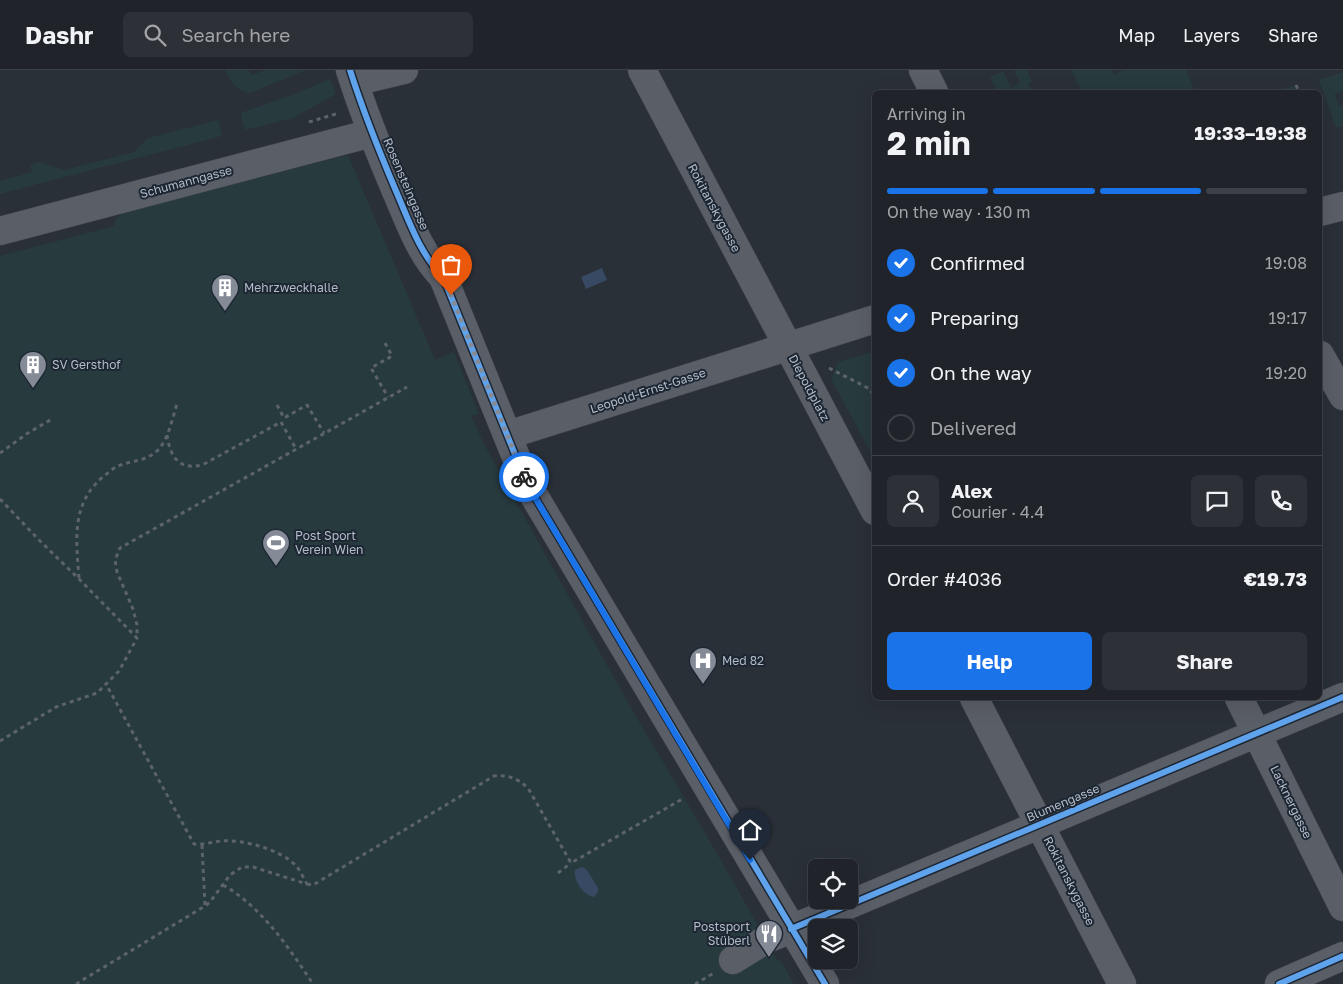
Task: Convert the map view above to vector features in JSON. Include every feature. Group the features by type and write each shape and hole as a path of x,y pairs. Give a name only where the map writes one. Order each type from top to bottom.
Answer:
{"street":[{"path":"352,76 404,70"},
{"name":"Rokitanskygasse","path":"642,70 787,346"},
{"path":"923,70 933,90"},
{"name":"Rosensteingasse","path":"352,76 372,133 412,229 432,266 444,277 527,484 824,984"},
{"name":"Schumanngasse","path":"0,231 372,133"},
{"path":"1322,211 1343,206"},
{"name":"Diepoldplatz","path":"872,320 787,346 872,505"},
{"name":"Leopold-Ernst-Gasse","path":"508,435 787,346"},
{"path":"1322,359 1343,396"},
{"name":"Blumengasse","path":"734,960 765,940 1343,697"},
{"name":"Rokitanskygasse","path":"975,700 1122,984"},
{"name":"Lacknergasse","path":"1240,700 1343,907"},
{"path":"1279,984 1343,956"}],"path":[{"path":"1296,85 1297,90"},
{"path":"385,343 392,356 371,368 388,397"},
{"path":"828,368 870,389 872,393"},
{"path":"0,740 56,706 97,693 119,670 137,638 137,625 133,609 117,572 115,560 120,548 406,387"},
{"path":"79,578 76,539 80,510 93,485 116,467 140,461 158,450 167,435 177,404"},
{"path":"277,405 284,418 307,405 324,433"},
{"path":"0,453 52,419"},
{"path":"167,435 169,450 175,460 184,465 194,467 204,464 280,422 296,449"},
{"path":"0,499 137,638"},
{"path":"106,684 194,844 202,845 223,841 252,844 277,852 297,867 307,884"},
{"path":"76,984 205,906 230,875 242,867 253,866 313,885 494,776 508,775 522,782 528,788 572,863"},
{"path":"558,873 684,798"},
{"path":"202,845 205,906"},
{"path":"223,885 236,893 264,920 291,950 313,984"}],"green space":[{"path":"225,70 249,70 252,75 265,70 306,70 250,93 241,90 235,85"},
{"path":"1014,70 1027,70 1032,81 1028,84 1032,90 996,90 990,77 1003,71 1011,88 1020,83"},
{"path":"1071,70 1112,70 1114,75 1123,70 1186,70 1194,90 1084,90 1081,90"},
{"path":"1343,72 1343,91 1335,94 1339,106 1343,105 1343,126 1336,128 1319,80"},
{"path":"330,79 336,94 293,118 245,130 240,113 292,95"},
{"path":"1296,85 1298,90 1279,90"},
{"path":"218,120 222,136 0,194 0,181 32,172 30,165 40,162 64,170 134,152 148,138"},
{"name":"Post Sport Verein Wien","path":"348,155 435,360 454,352 479,414 471,416 485,446 623,694 778,961 780,960 794,984 0,984 0,256 114,226 116,219 122,213"},
{"path":"872,352 872,454 831,379 838,362"}],"water":[{"path":"602,268 607,280 586,289 581,277"},
{"path":"582,867 587,870 598,888 598,892 594,897 583,891 577,883 575,870"}],"cycle path":[{"path":"350,70 360,101 406,214 421,248 443,277 527,484 825,984"},
{"path":"791,929 1343,697"},
{"path":"1279,984 1343,956"}],"way so far":[{"path":"451,295 524,477"}],"place":[{"name":"Mehrzweckhalle","path":"225,312"},
{"name":"SV Gersthof","path":"33,389"},
{"name":"Post Sport Verein Wien","path":"276,567"},
{"name":"Med 82","path":"703,685"},
{"name":"Postsport Stüberl","path":"769,958"}],"route":[{"path":"524,477 750,860"}]}
